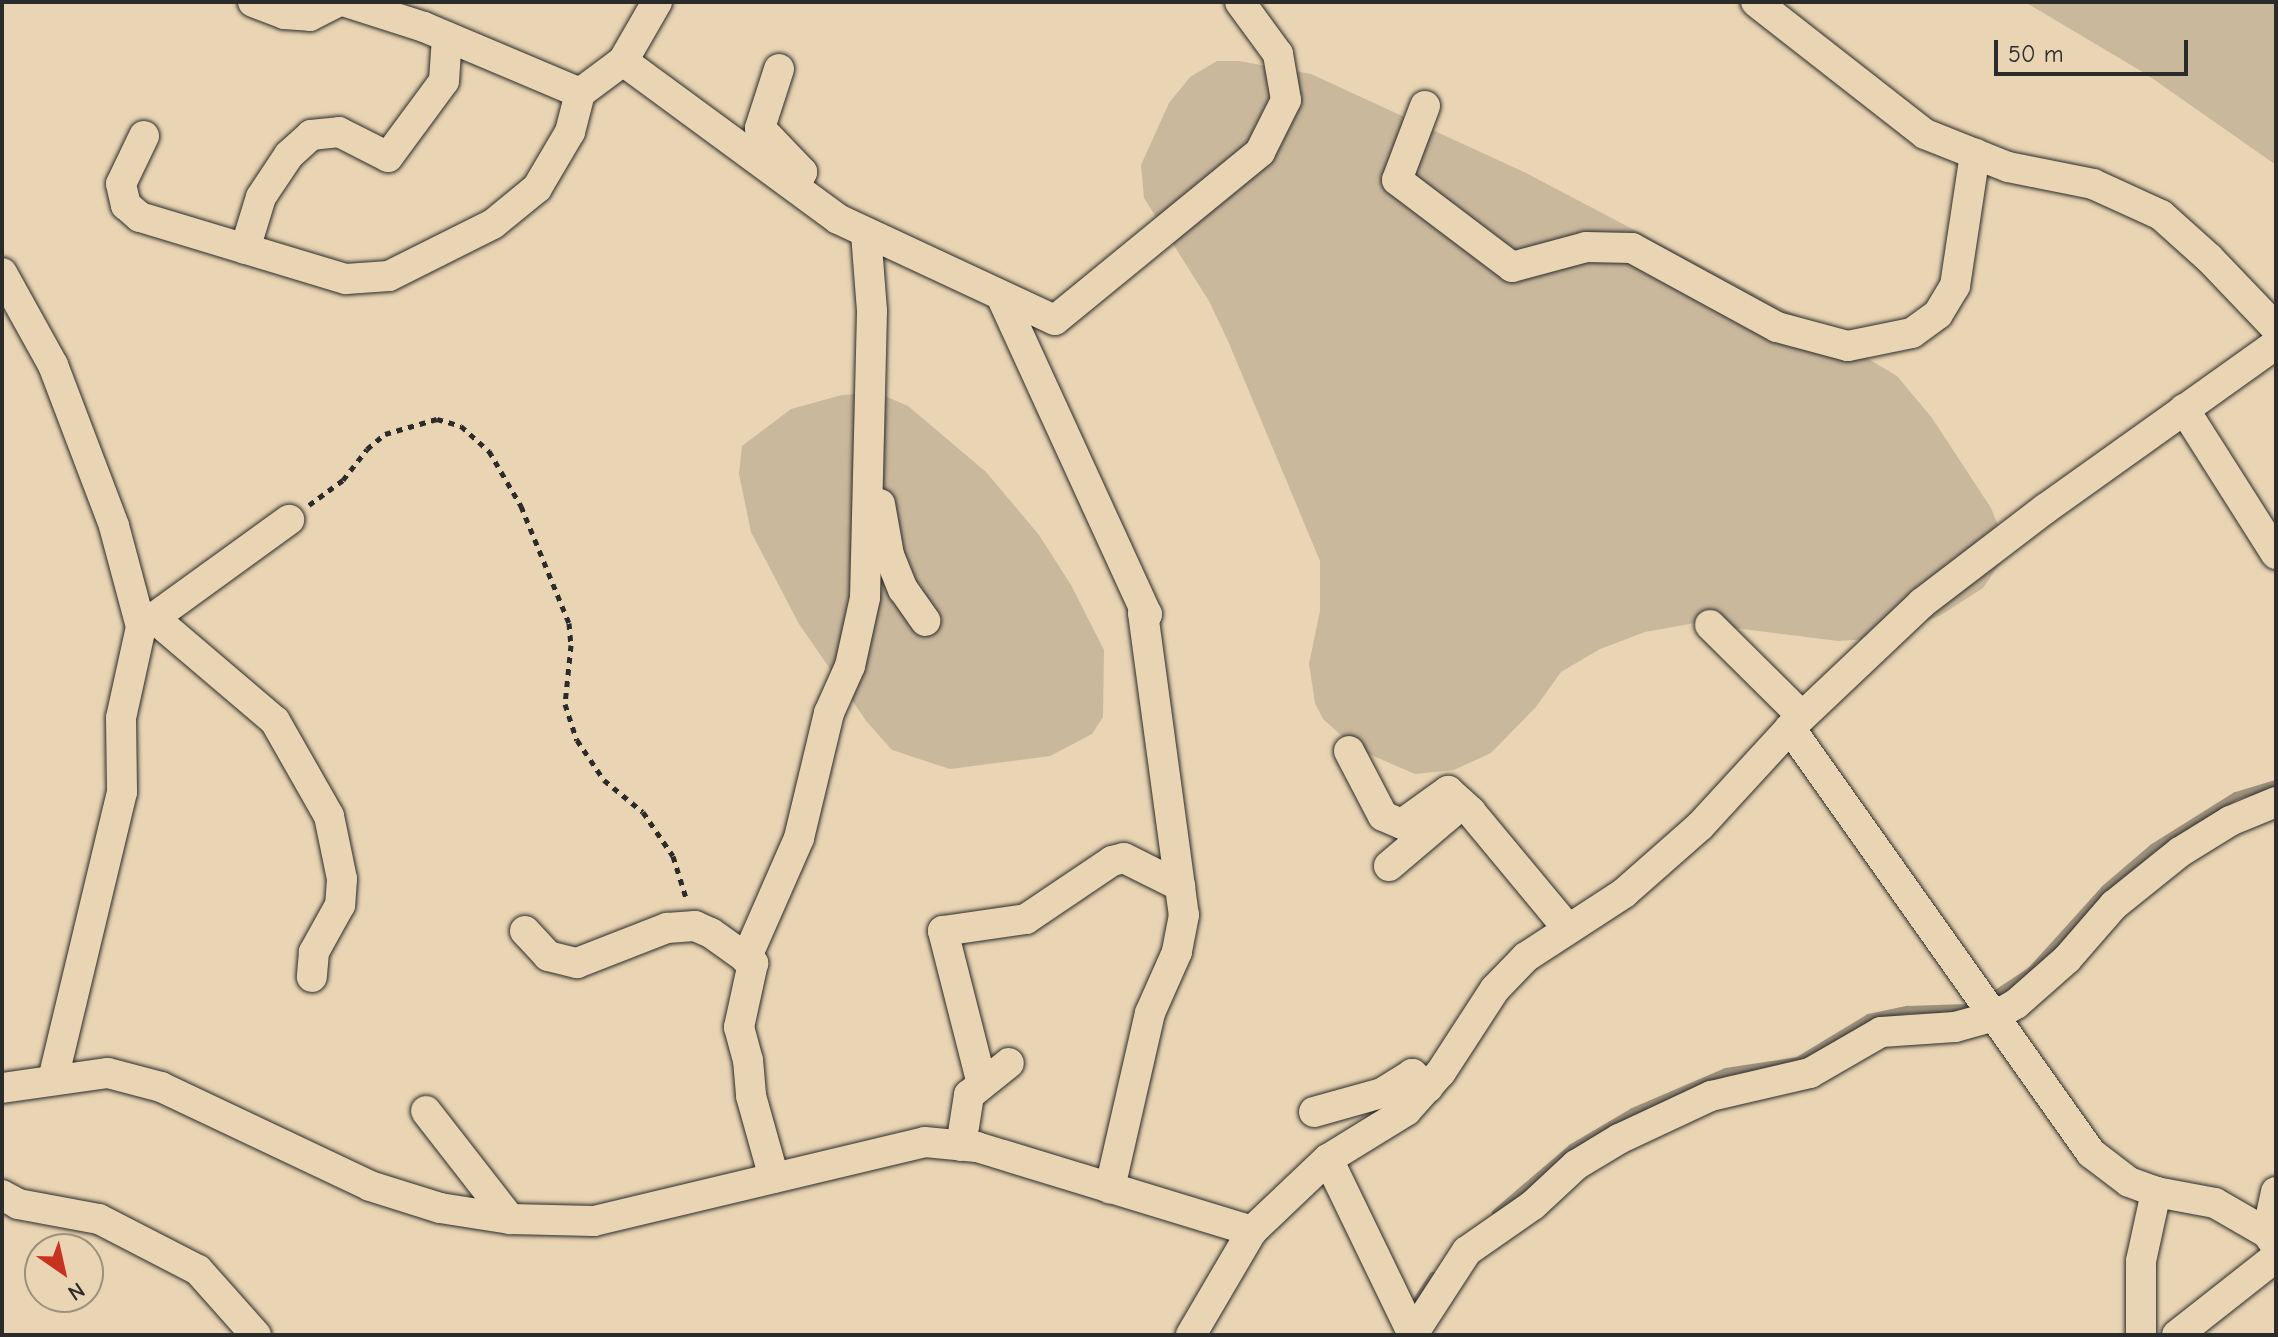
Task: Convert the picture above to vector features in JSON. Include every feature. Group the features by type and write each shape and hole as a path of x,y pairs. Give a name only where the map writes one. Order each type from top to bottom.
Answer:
{"street":[{"path":"253,2 284,14 310,16 338,2"},
{"path":"346,2 447,37 580,93"},
{"path":"144,136 121,184 126,205 140,217 346,279 389,276 493,224 537,188 570,132 580,93 623,61 657,2"},
{"path":"623,61 838,219 1002,298 1055,320 1260,152 1286,100 1278,54 1240,2"},
{"path":"1756,2 1925,134 2008,167 2093,184 2161,215 2209,258 2276,328"},
{"path":"245,249 261,197 289,155 311,135 339,132 388,157 444,81 447,37"},
{"path":"779,69 760,128 802,172 794,187"},
{"path":"1425,106 1397,180 1512,267 1586,247 1632,248 1777,327 1848,346 1912,333 1938,314 1955,286 1975,154"},
{"path":"746,959 799,838 829,713 850,666 865,598 872,311 866,233"},
{"path":"2,273 53,365 148,622 275,721 329,816 342,879 340,905 314,952 312,977"},
{"path":"1002,298 1147,614 1143,613 1184,915 1177,952 1150,1013 1110,1188"},
{"path":"1191,1335 1252,1231 1328,1159 1406,1111 1428,1087 1495,989 1526,957 1624,893 1700,826 1796,722 1922,603 2276,344"},
{"path":"2184,409 2276,554"},
{"path":"867,473 880,503 889,555 903,589 925,621"},
{"path":"53,1080 67,1037 122,792 121,718 148,622 289,520"},
{"path":"1710,625 1796,722 2091,1153 2129,1182 2156,1192 2215,1203 2273,1245"},
{"path":"1349,751 1383,816 1402,824 1448,791 1568,929"},
{"path":"1413,1335 1467,1251 1533,1205 1576,1165 1619,1139 1711,1096 1810,1073 1881,1032 1955,1027 1995,1016 2016,1004 2047,977 2114,905 2180,852 2230,821 2276,802"},
{"path":"1389,866 1462,804"},
{"path":"982,1084 943,931 1026,919 1112,861 1124,858 1180,886"},
{"path":"525,931 548,956 577,963 667,928 695,926 753,963 739,1027 748,1060 751,1096 774,1178"},
{"path":"961,1146 969,1095 1009,1063"},
{"path":"2,1088 108,1073 161,1087 370,1186 440,1208 510,1219 594,1221 925,1142 977,1147 1252,1231"},
{"path":"1314,1112 1382,1093 1412,1074 1428,1087"},
{"path":"426,1111 510,1219"},
{"path":"1328,1159 1413,1335"},
{"path":"2141,1335 2141,1261 2156,1192"},
{"path":"2181,1334 2273,1245 2276,1192"},
{"path":"2,1195 18,1204 99,1219 198,1270 256,1335"}],"path":[{"path":"289,520 343,480 367,449 385,434 437,419 461,426 489,451 521,506 569,623 571,645 565,704 577,740 604,780 643,812 673,856 695,926"}],"shaded area":[{"path":"2025,2 2276,2 2276,165 2146,74"},
{"path":"1217,61 1239,61 1311,74 1526,173 1792,313 1897,376 1932,418 1991,508 2006,545 2001,562 1983,588 1941,615 1884,638 1838,641 1695,623 1645,632 1600,649 1561,672 1536,707 1491,753 1454,770 1415,774 1371,755 1323,719 1315,703 1309,664 1320,611 1320,561 1209,301 1144,198 1141,165 1169,103 1190,77"},
{"path":"878,393 908,406 986,472 1039,535 1071,585 1104,650 1103,717 1092,734 1050,756 950,769 892,750 867,722 799,624 751,532 739,474 742,446 791,409 842,395"}],"waterway":[{"path":"1990,998 2031,971 2105,889 2153,848 2236,796 2276,784"},
{"path":"1496,1213 1572,1148 1633,1112 1726,1072 1798,1061 1869,1018 1908,1010 1966,1008 1977,1003"},
{"path":"1410,1311 1433,1276"}]}
